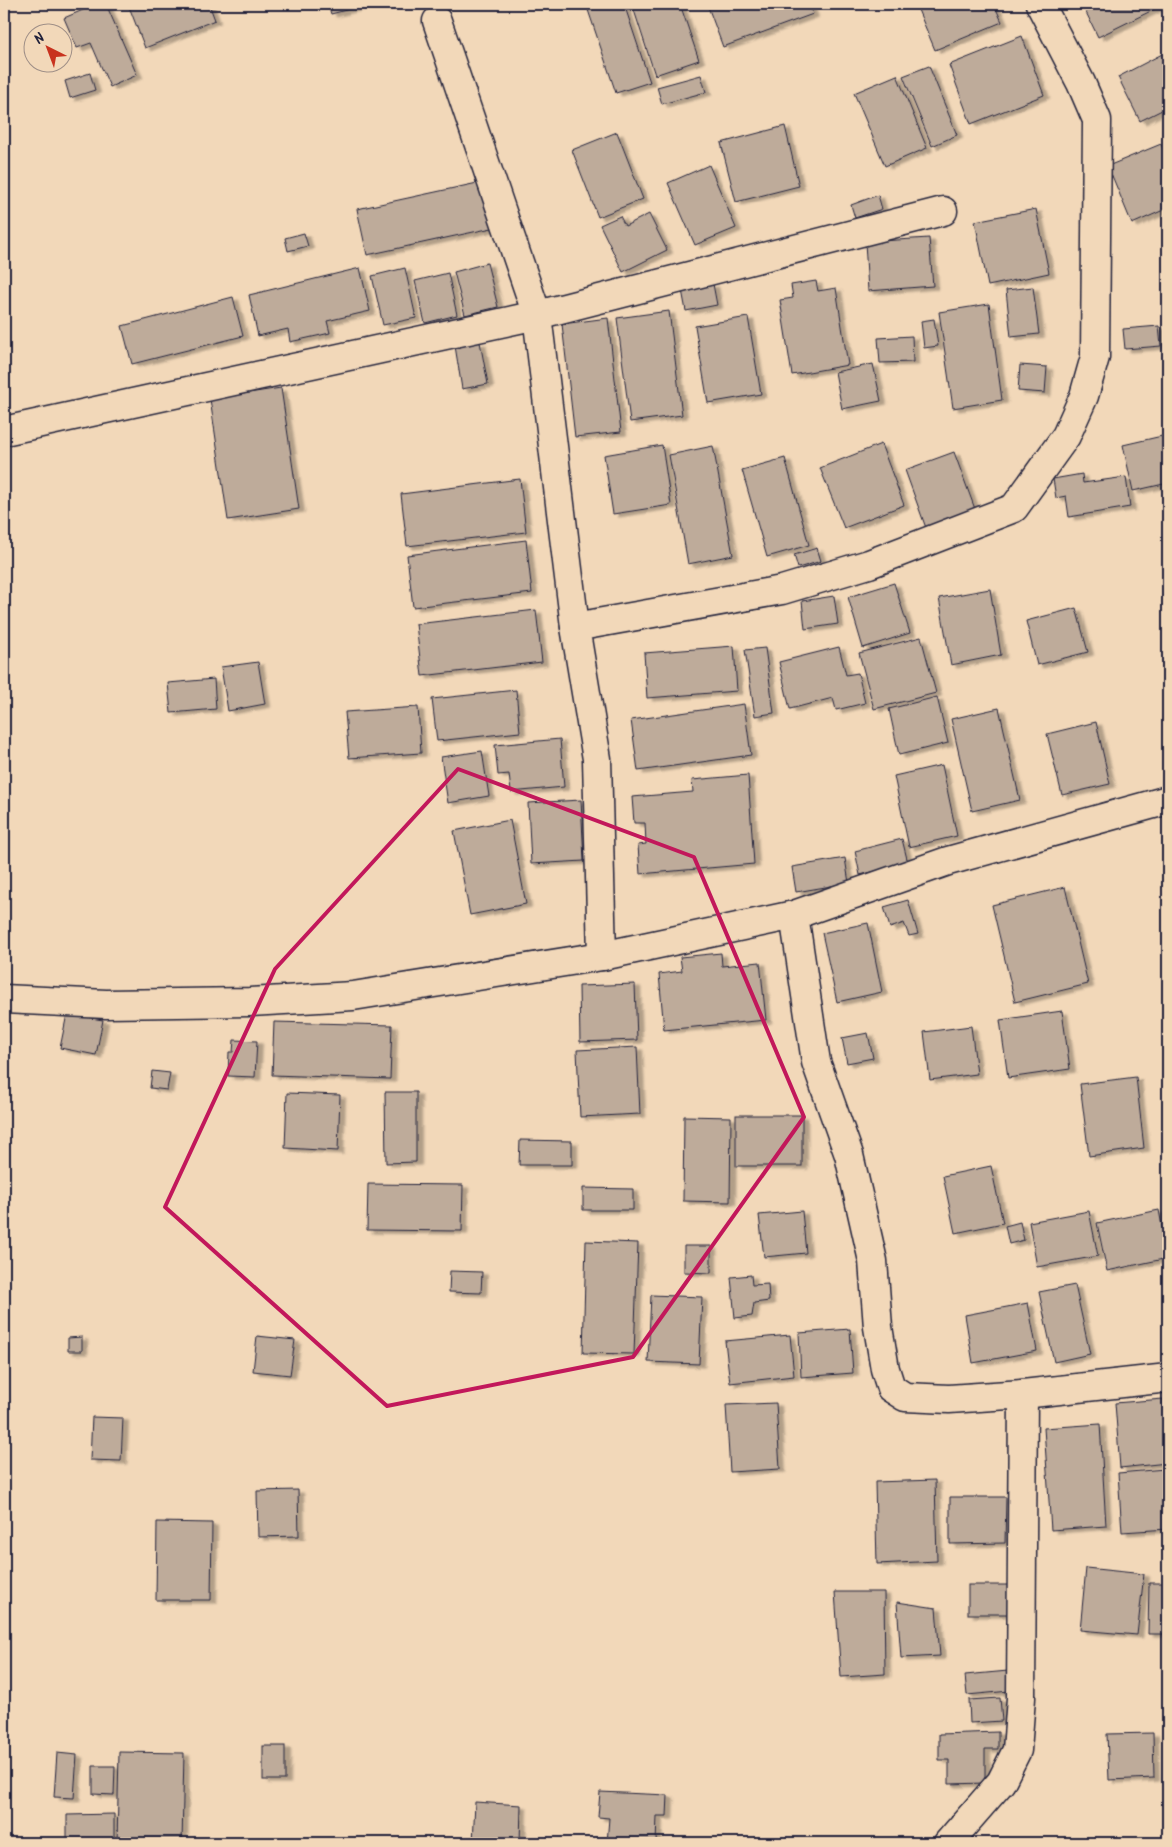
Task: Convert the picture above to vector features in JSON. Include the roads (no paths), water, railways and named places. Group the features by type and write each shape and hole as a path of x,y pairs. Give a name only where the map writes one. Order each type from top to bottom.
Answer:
{"street":[{"path":"575,627 782,590 869,564 1014,508 1066,436 1084,396 1095,357 1097,120 1081,83 1040,4"},
{"path":"437,21 537,315 575,627 597,759 602,956"},
{"path":"4,431 537,315 943,211"},
{"path":"4,999 106,1004 250,1002 353,996 602,956 794,915 948,861 1168,800"},
{"path":"794,915 816,1062 851,1164 873,1261 878,1327 885,1369 891,1388 905,1397 948,1399 1023,1394 1168,1378"},
{"path":"948,1843 1002,1782 1017,1750 1021,1698 1023,1394"}]}
